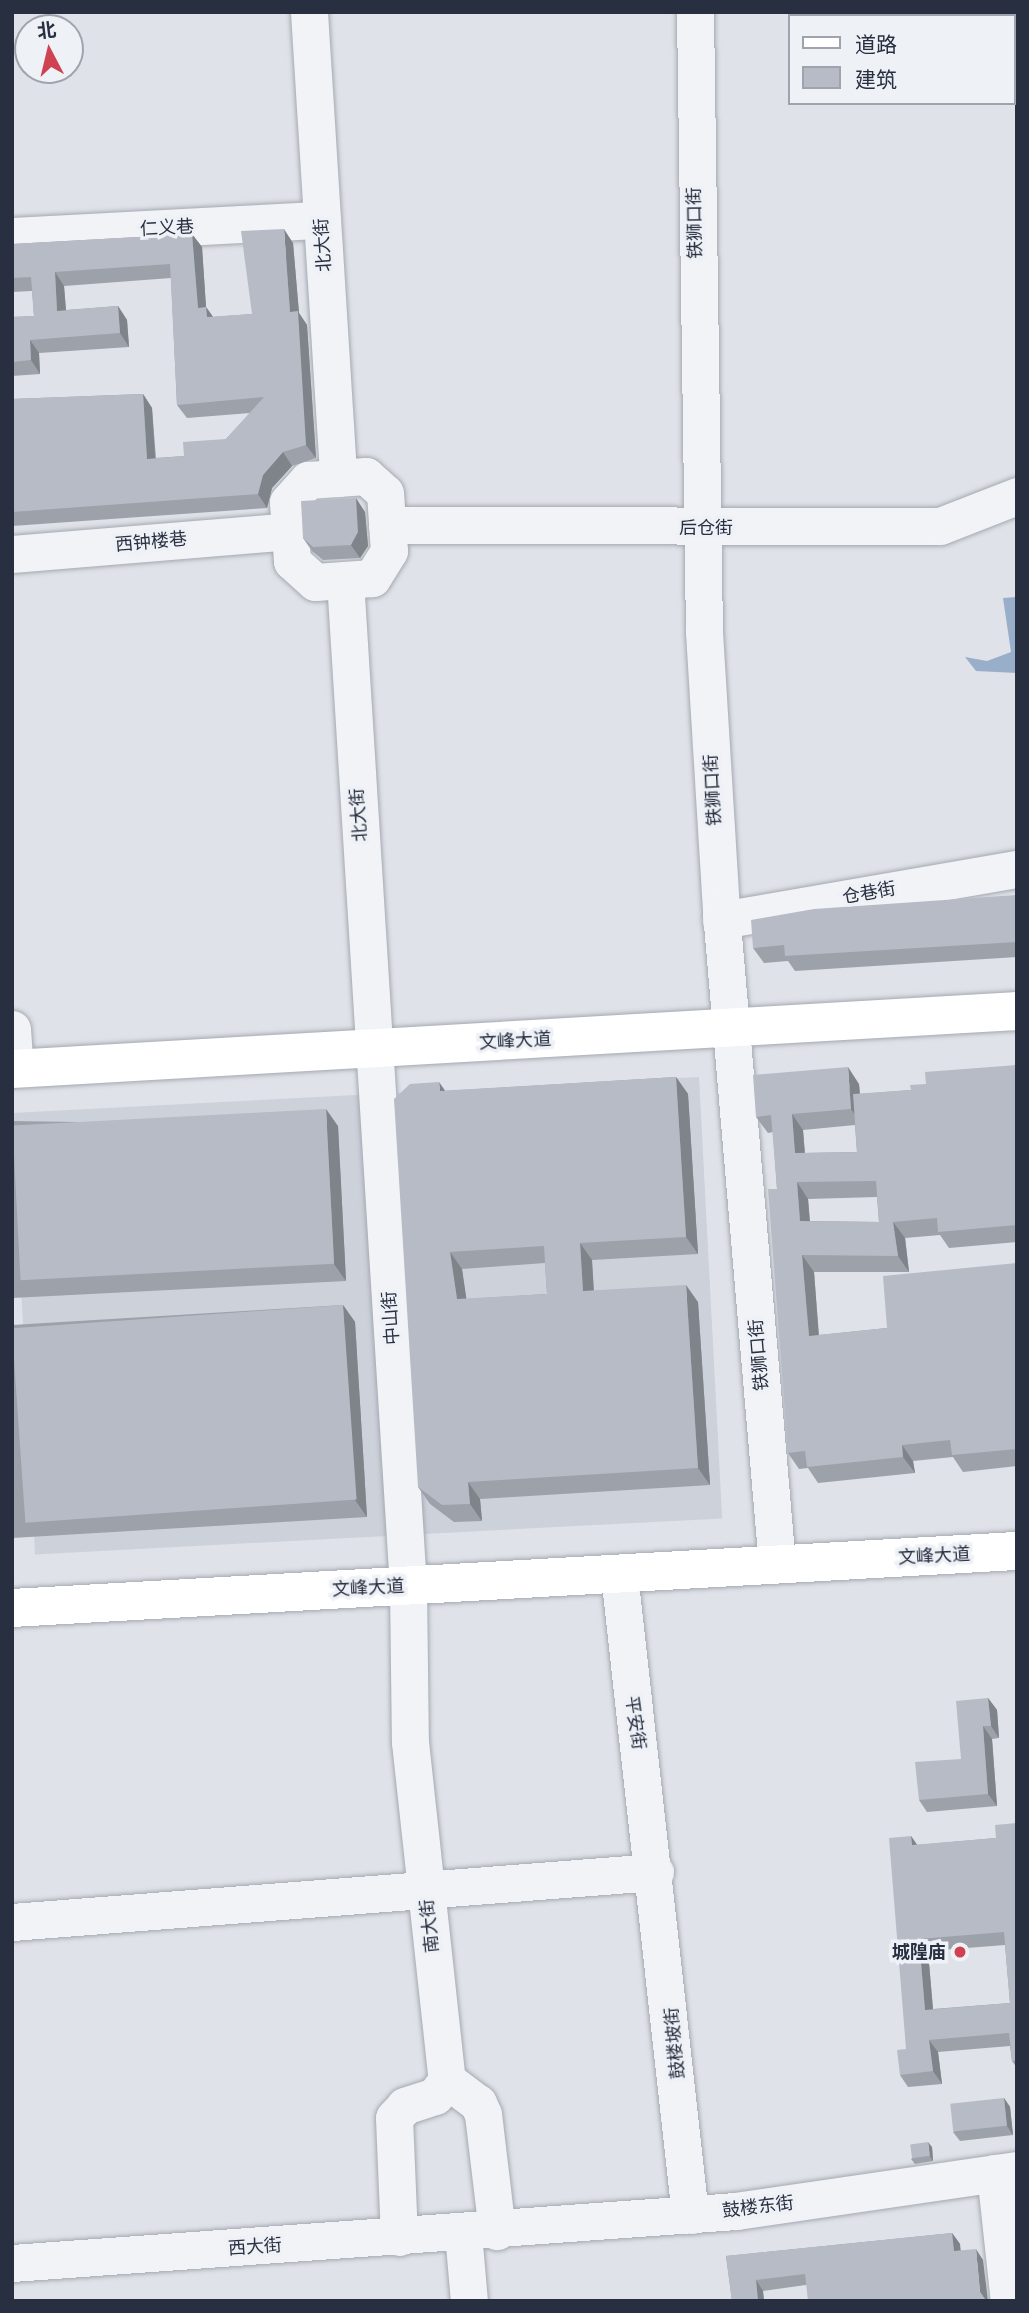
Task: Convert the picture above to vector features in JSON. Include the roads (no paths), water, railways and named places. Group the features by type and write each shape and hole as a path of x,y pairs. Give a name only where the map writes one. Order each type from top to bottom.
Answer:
{"main road":[{"name":"文峰大道","path":"14,1068 1017,1012"},
{"name":"文峰大道","path":"12,1608 1017,1551"}],"street":[{"name":"北大街","path":"309,12 338,478"},
{"name":"铁狮口街","path":"695,12 701,529 721,920 777,1565"},
{"name":"仁义巷","path":"12,236 322,220"},
{"path":"366,476 385,493 387,524 389,551 372,578 315,582 292,561 288,502 309,480 366,476"},
{"name":"后仓街","path":"387,524 701,529 940,526 1017,496"},
{"name":"西钟楼巷","path":"12,554 290,531"},
{"name":"北大街","path":"345,580 374,1050"},
{"name":"仓巷街","path":"721,920 1017,869"},
{"path":"12,1029 14,1068"},
{"name":"中山街","path":"374,1050 408,1586"},
{"name":"平安街","path":"619,1574 656,1872"},
{"name":"南大街","path":"408,1586 410,1742 447,2080"},
{"path":"12,1922 426,1894 656,1872"},
{"name":"鼓楼坡街","path":"656,1872 690,2215"},
{"path":"399,2237 394,2118 405,2106 435,2096 447,2080 478,2103 483,2114 480,2232 469,2301"},
{"path":"1006,2171 1009,2301"},
{"name":"鼓楼东街","path":"480,2232 690,2215 1006,2171"},
{"name":"西大街","path":"12,2263 480,2232"}],"water":[{"path":"1017,597 1017,673 976,671 965,657 987,661 1011,652 1003,598"}],"place":[{"name":"城隍庙","path":"960,1952"}]}
